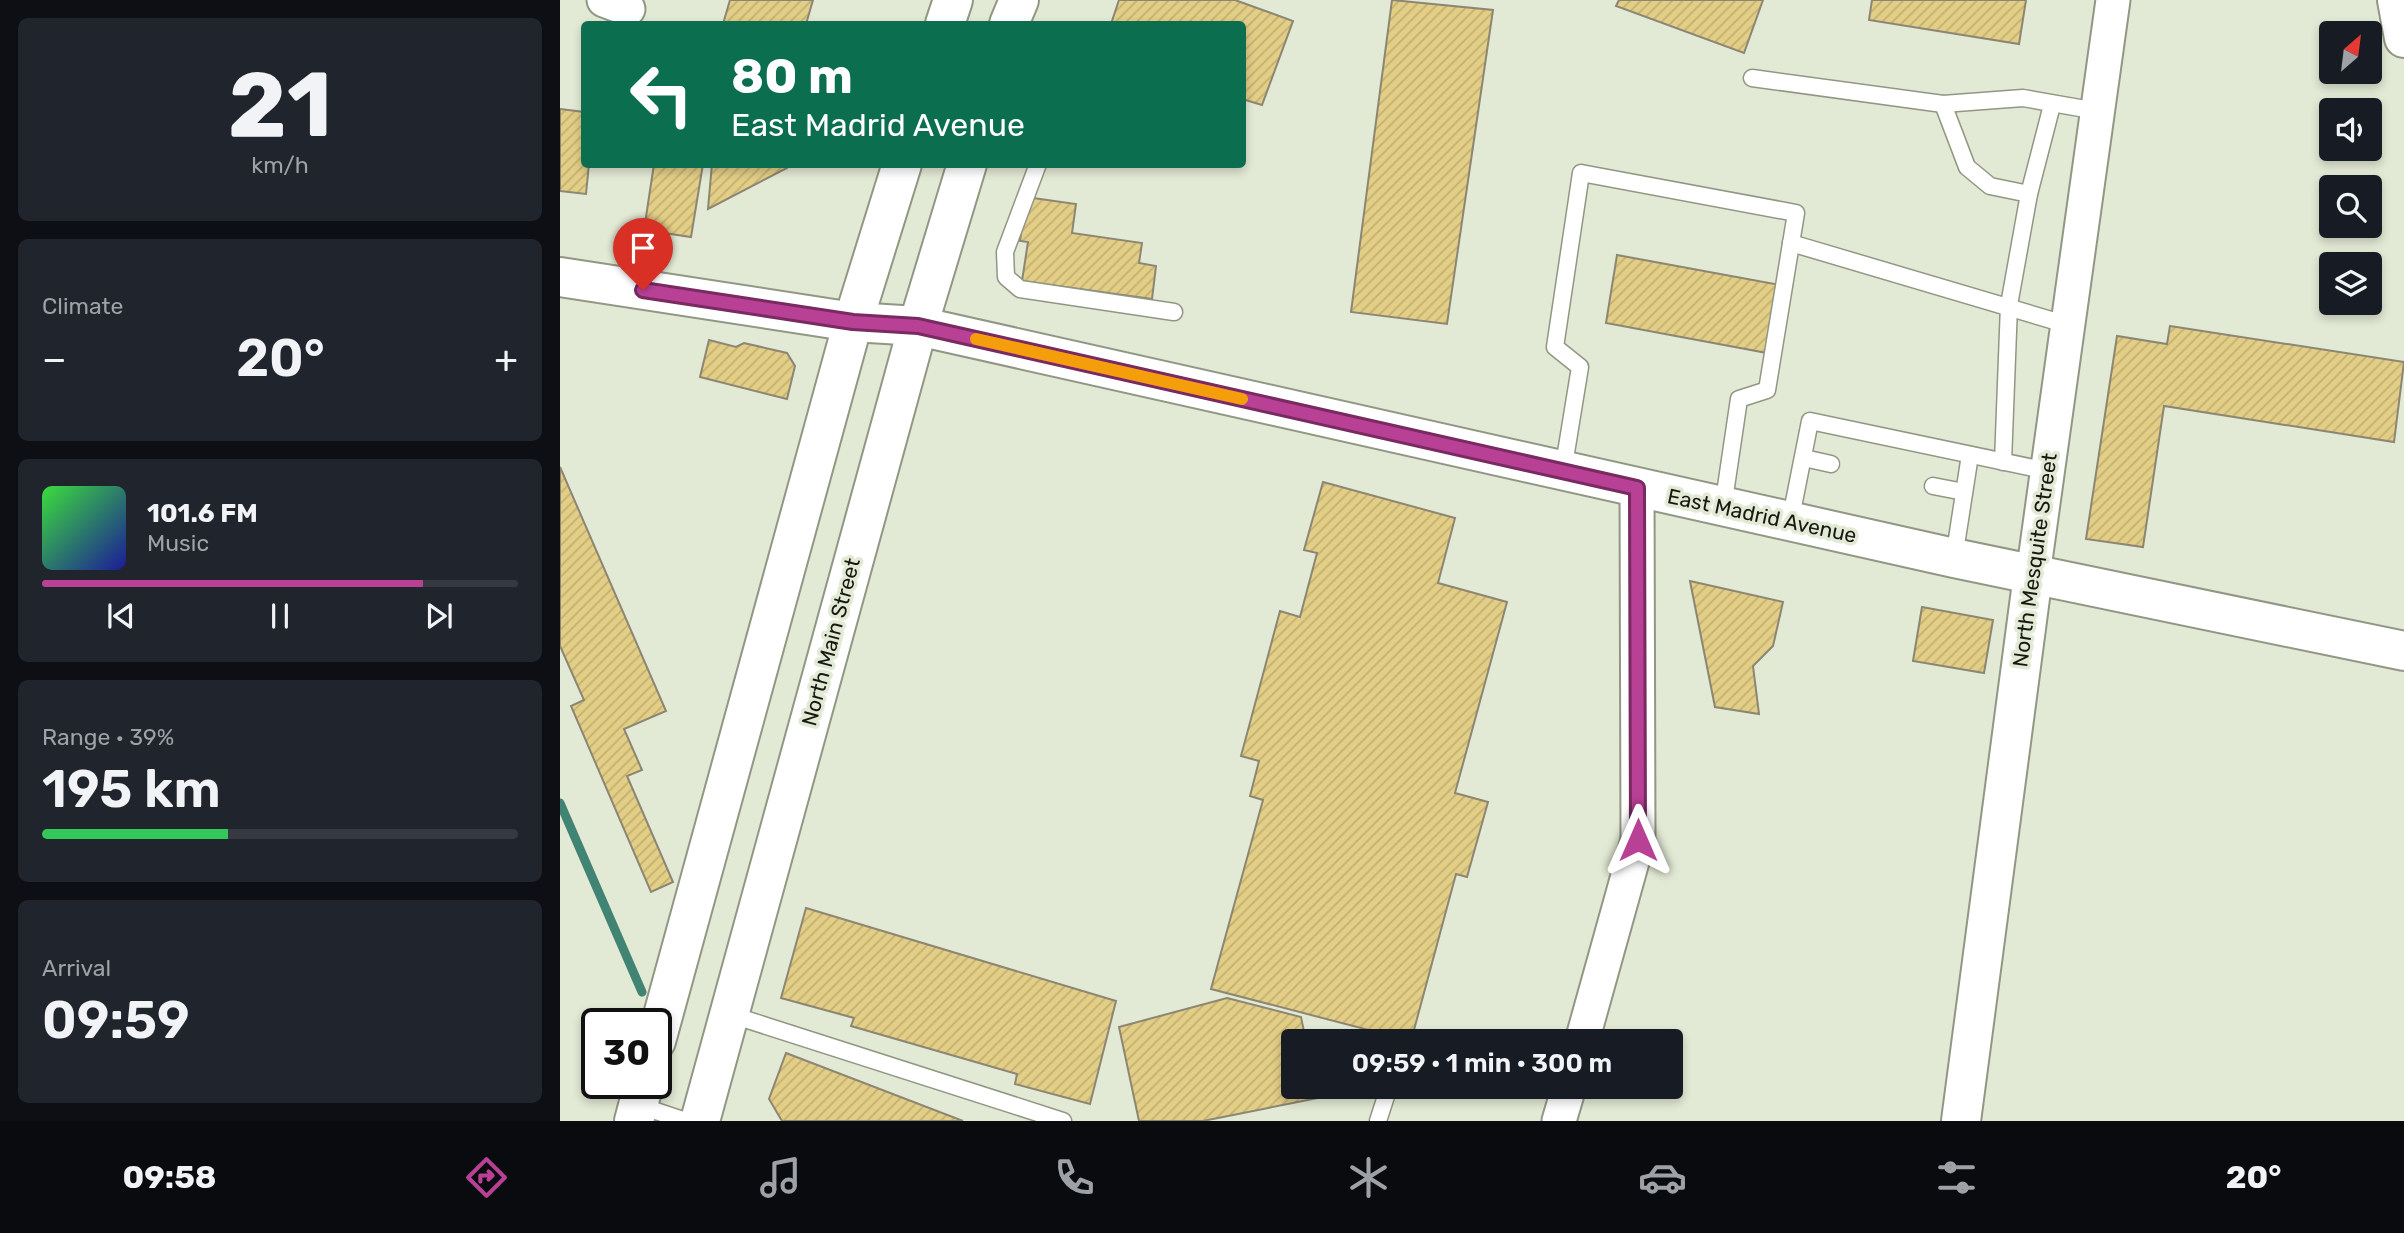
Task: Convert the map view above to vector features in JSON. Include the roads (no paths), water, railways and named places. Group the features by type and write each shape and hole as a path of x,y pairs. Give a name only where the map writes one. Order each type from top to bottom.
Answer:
{"street":[{"path":"946,21 953,0"},
{"path":"1010,21 1019,0"},
{"name":"North Mesquite Street","path":"1961,1121 2113,0"},
{"path":"2397,0 2404,36"},
{"path":"665,1008 853,322 901,168"},
{"name":"North Main Street","path":"700,1121 918,326 966,168"},
{"name":"East Madrid Avenue","path":"560,277 853,322 918,326 1954,558 2404,651"},
{"path":"1585,1029 1638,840 1637,488"},
{"path":"715,828 775,846"},
{"path":"1559,1121 1565,1099"}],"lane":[{"path":"1752,78 1943,104 2023,98 2097,111"},
{"path":"1943,104 1968,167 1990,186 2029,194"},
{"path":"2003,462 2009,305 2029,194 2052,105"},
{"path":"1036,168 1005,252 1006,277 1020,289 1174,313"},
{"path":"1563,471 1580,367 1555,347 1581,173 1796,213 1768,390 1740,399 1723,507"},
{"path":"1791,243 2009,305 2068,325"},
{"path":"1790,522 1810,421 2048,471"},
{"path":"1954,558 1970,455"},
{"path":"1804,458 1831,464"},
{"path":"1933,486 1964,492"},
{"path":"729,1014 1063,1121"},
{"path":"1378,1121 1385,1099"},
{"path":"639,1103 686,1121"}],"waterway":[{"path":"560,803 642,992"}]}
